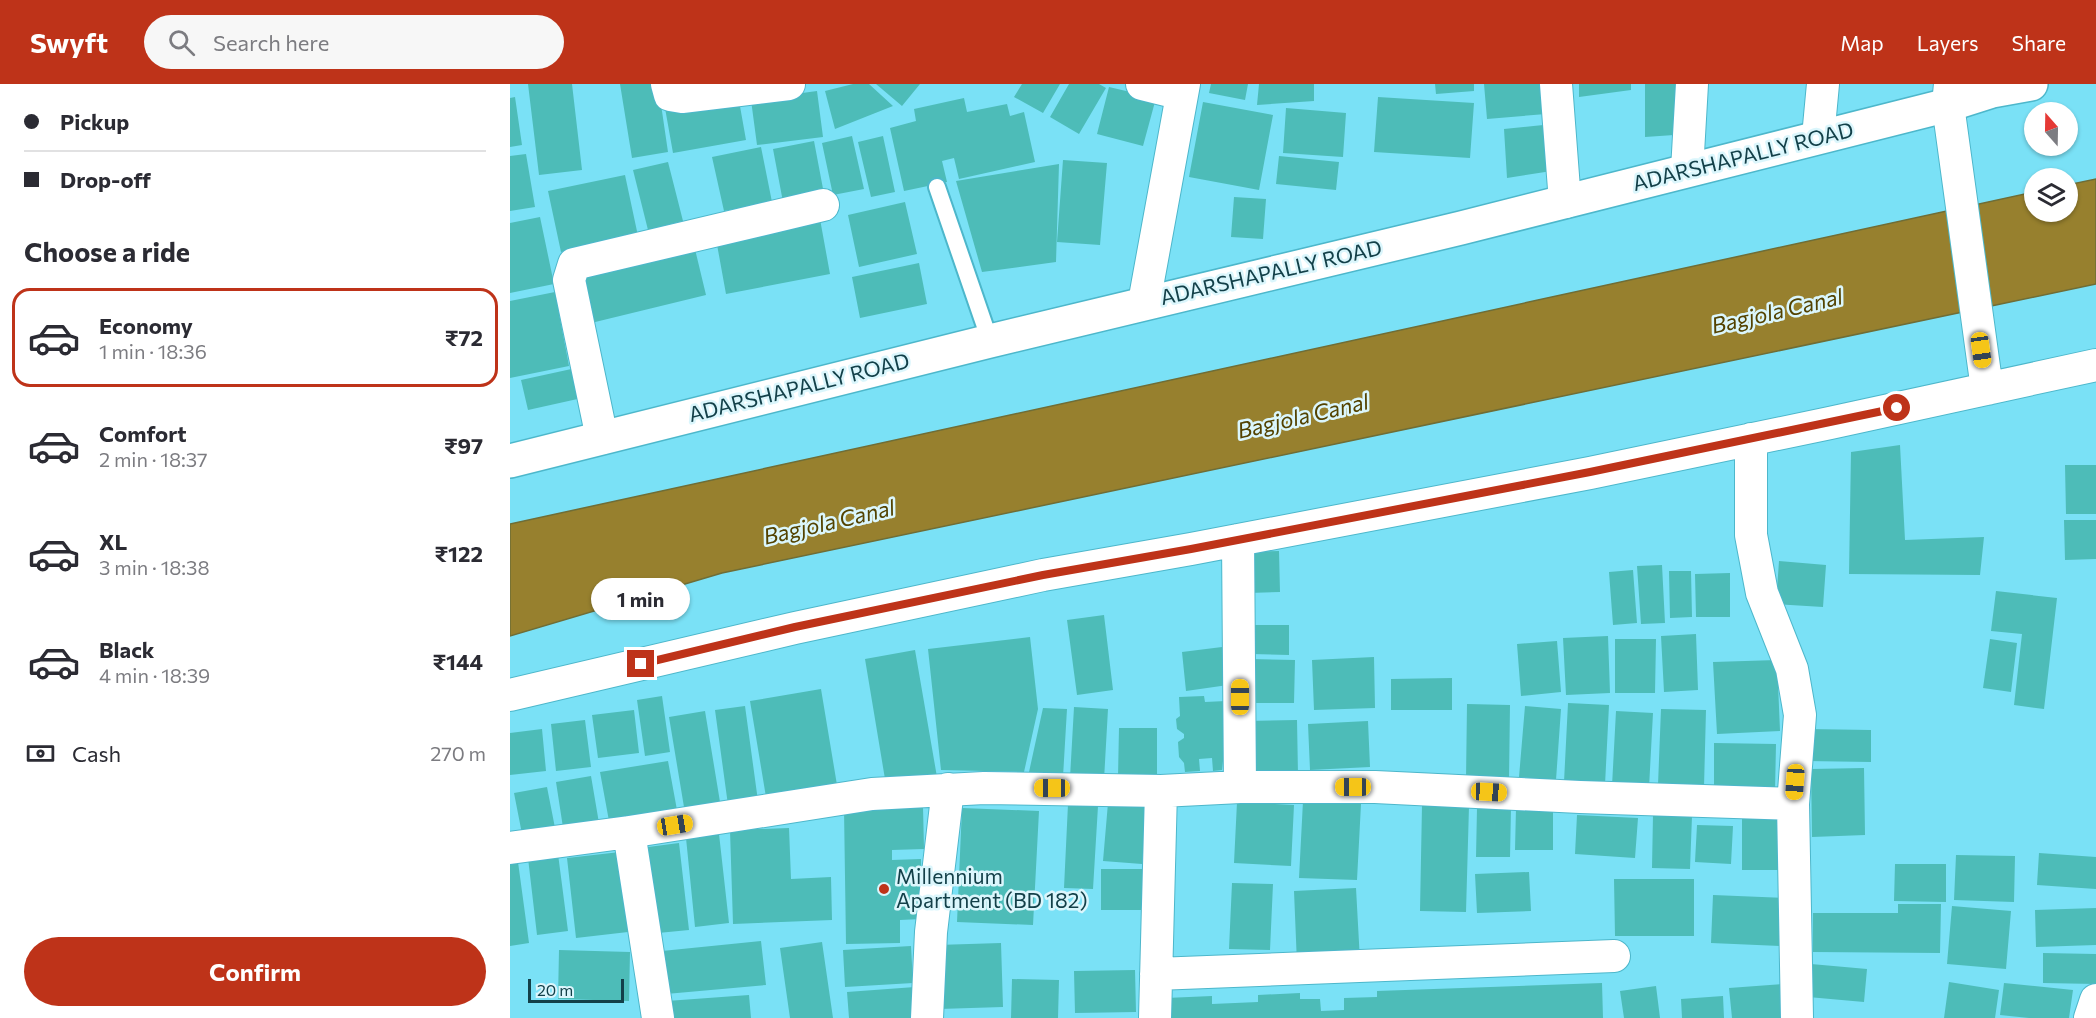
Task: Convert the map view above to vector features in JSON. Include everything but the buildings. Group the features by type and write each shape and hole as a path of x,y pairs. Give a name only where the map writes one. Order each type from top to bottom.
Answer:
{"street":[{"path":"667,84 670,95 682,97 789,84"},
{"path":"1142,84 1183,89 1144,303"},
{"path":"1556,84 1565,202"},
{"path":"1687,170 1692,84"},
{"path":"1818,137 1823,84"},
{"name":"ADARSHAPALLY ROAD","path":"510,461 1144,303 1565,202 1818,137 1949,94 1992,91 2031,84"},
{"path":"1949,94 1958,184 1987,389"},
{"path":"602,438 569,280 574,264 823,205"},
{"path":"510,695 806,625 1043,575 1590,472 2096,365"},
{"path":"1751,439 1751,536 1762,593 1792,669 1800,715 1793,804 1797,1018"},
{"path":"1238,540 1240,787"},
{"path":"510,848 872,794 948,789 1161,791 1240,787 1375,787 1793,804"},
{"path":"927,1018 931,932 948,789"},
{"path":"1155,1018 1161,791"},
{"path":"629,832 658,1018"},
{"path":"1156,974 1614,956"},
{"path":"2090,1018 2096,1000"}],"lane":[{"path":"937,187 990,341"}],"water":[{"name":"Bagjola Canal","path":"2096,179 2096,284 722,573 510,636 510,524 2024,194 2024,222 2078,222 2078,183"}],"place":[{"name":"Millennium Apartment (BD 182)","path":"884,889"}],"route":[{"path":"641,664 795,627 1043,575 1191,549 1590,472 1897,408"}]}
